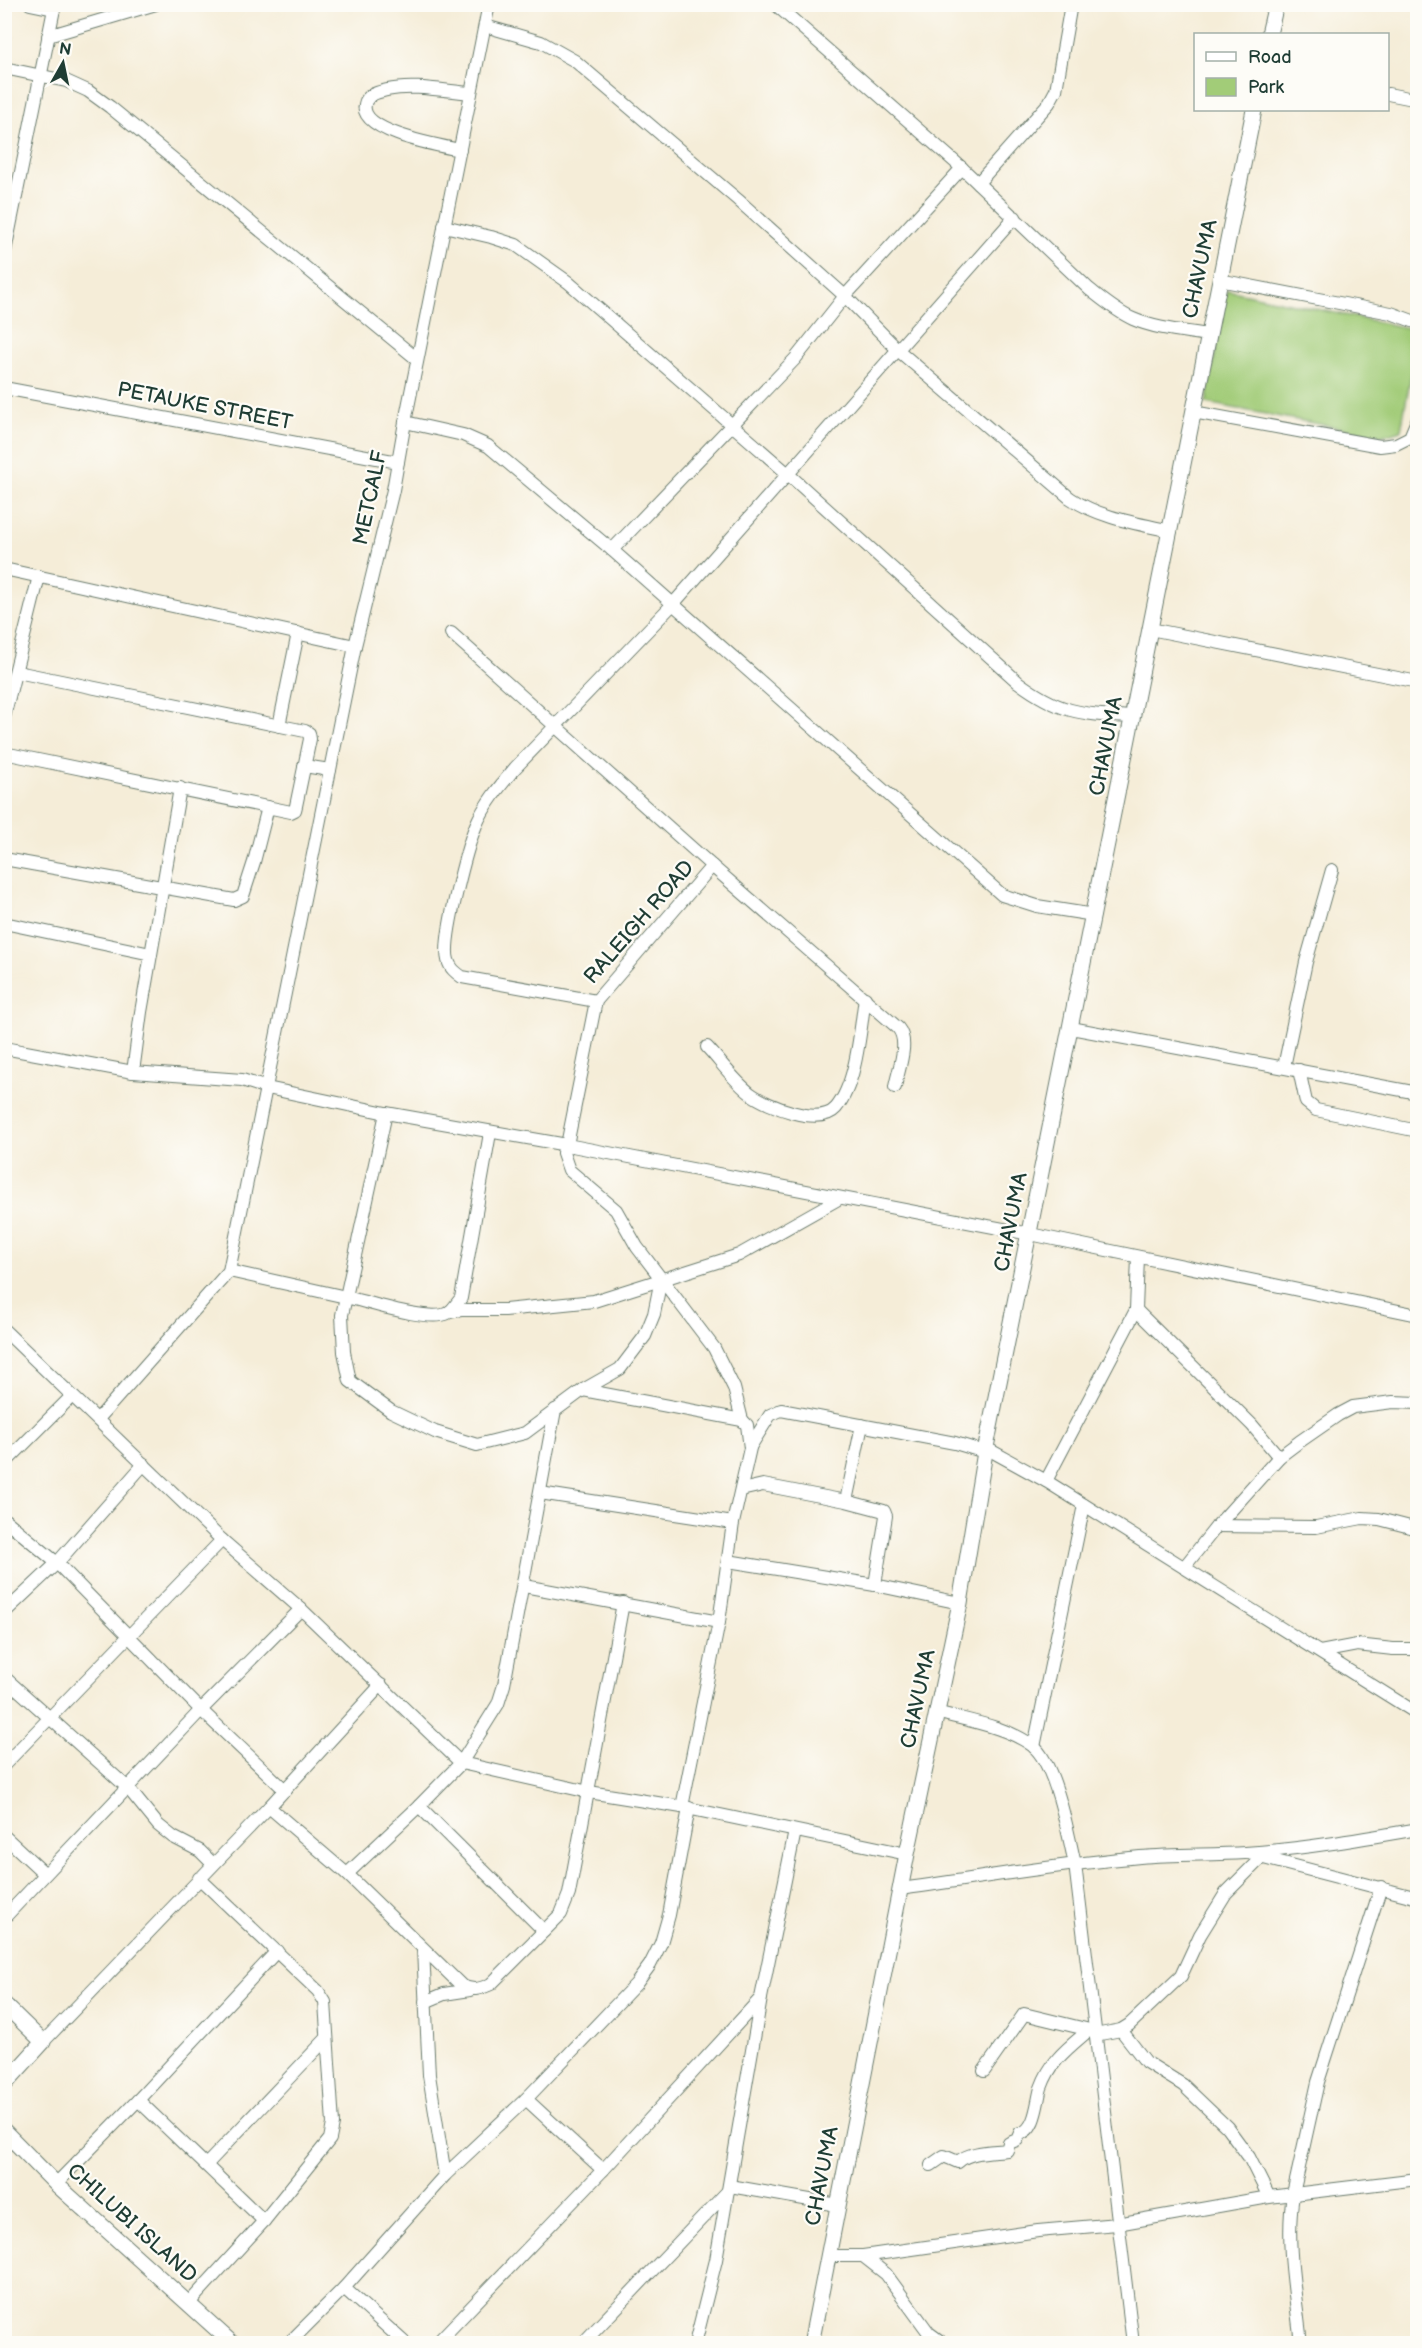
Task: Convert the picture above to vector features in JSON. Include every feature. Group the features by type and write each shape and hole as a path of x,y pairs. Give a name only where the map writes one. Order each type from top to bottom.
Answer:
{"street":[{"path":"4,256 54,7 30,4"},
{"path":"48,36 156,4"},
{"name":"METCALF","path":"230,1271 330,770 356,646 393,490 417,359 489,4"},
{"path":"775,4 962,168 1089,289 1108,304 1133,319 1156,326 1208,335"},
{"path":"978,183 1049,103 1056,90 1071,4"},
{"path":"1269,33 1276,4"},
{"path":"485,26 541,42 575,61 738,200 845,296 899,351 1070,498 1085,508 1106,516 1171,531"},
{"path":"4,68 66,81 88,91 417,359"},
{"path":"459,150 415,140 387,130 371,120 365,113 364,106 367,99 375,93 389,89 409,88 471,93"},
{"path":"1389,94 1418,100"},
{"name":"CHAVUMA","path":"811,2343 907,1854 960,1603 985,1450 1254,111"},
{"path":"612,550 734,426 795,359 845,296 962,168"},
{"path":"596,1001 462,977 453,970 446,950 462,867 476,824 491,797 514,768 672,604 787,473 899,351 1015,217"},
{"path":"444,226 491,237 516,246 568,282 734,426 1018,682 1039,698 1066,710 1132,717"},
{"path":"1220,280 1391,313 1418,323"},
{"name":"PETAUKE STREET","path":"4,388 398,462"},
{"path":"1193,412 1380,446 1396,444 1410,437 1418,417"},
{"path":"405,422 463,435 489,446 612,550 1002,895 1037,906 1094,915"},
{"path":"4,569 356,646"},
{"path":"4,717 39,576"},
{"path":"1150,629 1418,682"},
{"path":"279,726 298,633"},
{"path":"451,633 903,1034 904,1042 895,1087"},
{"path":"4,753 291,812 294,810 310,739 309,733 279,726 17,672"},
{"path":"304,766 330,770"},
{"path":"133,1072 180,788"},
{"path":"4,859 239,900 243,896 254,862 268,807"},
{"name":"RALEIGH ROAD","path":"567,1145 596,1001 712,866"},
{"path":"1284,1067 1306,962 1332,870"},
{"path":"4,923 151,954"},
{"path":"707,1047 738,1082 762,1101 804,1115 818,1117 827,1115 835,1110 842,1099 851,1076 865,998"},
{"path":"1071,1028 1418,1093"},
{"path":"4,1048 133,1072 242,1080 267,1088 386,1113 567,1145 1030,1234 1418,1315"},
{"path":"1299,1070 1306,1102 1316,1110 1418,1131"},
{"path":"386,1113 342,1314 344,1352 350,1381 391,1412 435,1432 477,1445 525,1433 583,1390 620,1369 645,1336 654,1314 661,1280"},
{"path":"449,1312 461,1298 490,1133"},
{"path":"567,1145 563,1153 569,1170 616,1210 637,1247 714,1347 734,1388 742,1420 747,1425 750,1448"},
{"path":"98,1419 230,1271 420,1315 437,1315 461,1310 506,1310 594,1301 739,1255 840,1198"},
{"path":"1046,1480 1136,1310 1138,1257"},
{"path":"1136,1310 1217,1389 1279,1457"},
{"path":"4,1330 222,1540 301,1609 461,1762 589,1792 686,1808 907,1854"},
{"path":"583,1390 742,1420"},
{"path":"4,1464 72,1396"},
{"path":"1185,1566 1216,1526 1279,1457 1338,1415 1353,1407 1393,1402 1418,1402"},
{"path":"347,1874 419,1806 461,1762 498,1704 524,1586 555,1410"},
{"path":"288,2343 344,2288 445,2175 526,2099 636,1984 650,1965 661,1943 669,1915 719,1622 733,1523 750,1448 770,1415 781,1410 985,1450 1046,1480 1418,1714"},
{"path":"846,1501 862,1425"},
{"path":"4,1613 57,1563 144,1464"},
{"path":"741,1490 763,1485 884,1511 886,1516 875,1585"},
{"path":"540,1493 733,1523"},
{"path":"1034,1747 1084,1505"},
{"path":"1216,1526 1316,1527 1362,1518 1379,1519 1418,1529"},
{"path":"4,1519 57,1563 201,1710 285,1790"},
{"path":"4,1765 222,1540"},
{"path":"728,1561 875,1585 960,1603"},
{"path":"524,1586 719,1622"},
{"path":"425,2002 444,1994 479,1990 491,1984 561,1914 569,1894 623,1604"},
{"path":"4,1918 201,1710 301,1609"},
{"path":"1320,1652 1357,1645 1418,1650"},
{"path":"4,1677 128,1788 158,1825 173,1837 200,1851 213,1864"},
{"path":"4,2085 269,1807 381,1685"},
{"path":"936,1712 996,1728 1034,1747 1043,1758 1052,1777 1075,1864 1093,2032 1133,2343"},
{"path":"419,1806 544,1931"},
{"path":"269,1807 347,1874 462,1986 471,1990"},
{"path":"900,1889 1075,1864 1142,1857 1244,1853 1351,1841 1418,1829"},
{"path":"695,2343 716,2260 761,1998 795,1831"},
{"path":"4,1836 45,1874"},
{"path":"1244,1853 1418,1898"},
{"path":"984,2071 1024,2014 1093,2032 1121,2030 1140,2017 1181,1976 1200,1935 1226,1893 1262,1857"},
{"path":"189,2303 264,2221 330,2139 333,2124 325,2002 318,1991 200,1878"},
{"path":"1301,2343 1290,2239 1293,2194 1318,2082 1381,1887"},
{"path":"423,1949 429,2075 445,2175"},
{"path":"56,2184 277,1951"},
{"path":"436,2343 603,2170 761,1998"},
{"path":"4,2004 43,2042"},
{"path":"1121,2030 1146,2062 1183,2085 1227,2127 1249,2157 1269,2197"},
{"path":"931,2165 944,2156 958,2162 962,2158 976,2154 1007,2150 1009,2143 1017,2140 1020,2133 1030,2126 1050,2066 1093,2032"},
{"path":"206,2165 327,2038"},
{"path":"526,2099 603,2170"},
{"path":"138,2100 264,2221"},
{"name":"CHILUBI ISLAND","path":"4,2131 56,2184 233,2343"},
{"path":"829,2256 863,2256 1038,2231 1117,2224 1269,2197 1418,2179"},
{"path":"729,2189 838,2205"},
{"path":"582,2343 729,2189"},
{"path":"863,2256 886,2274 929,2333 944,2343"},
{"path":"344,2288 406,2343"}],"green space":[{"path":"1227,290 1407,328 1417,337 1417,342 1401,430 1382,436 1206,403"}]}
